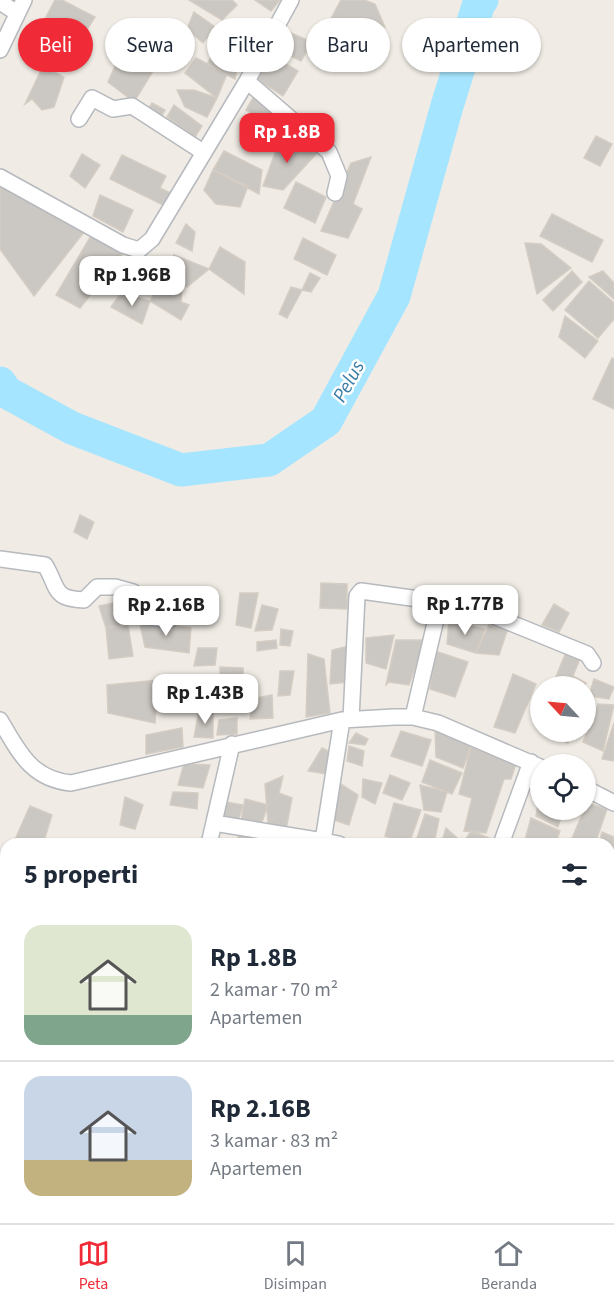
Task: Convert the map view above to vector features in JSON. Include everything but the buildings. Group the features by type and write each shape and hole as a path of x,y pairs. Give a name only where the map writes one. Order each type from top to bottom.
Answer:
{"street":[{"path":"0,177 123,245 140,250 152,239 247,81 291,0"},
{"path":"0,2 21,7 0,50"},
{"path":"247,81 329,152 339,176 334,193"},
{"path":"79,119 92,98 113,109 132,106 203,152"},
{"path":"0,559 45,565 57,591 65,598 84,600 97,587 116,587 134,592 139,615 169,620"},
{"path":"323,838 343,728 357,596 361,591 469,606 587,654 593,663"},
{"path":"413,717 436,619"},
{"path":"0,720 33,769 56,782 71,783 343,728 413,717 438,723 530,769"},
{"path":"210,838 230,752"},
{"path":"503,838 530,772"},
{"path":"596,794 614,803"},
{"path":"214,823 304,838"}],"waterway":[{"name":"Pelus","path":"0,383 6,392 72,428 181,470 269,460 326,421 394,296 447,106 479,3 482,0"}]}
